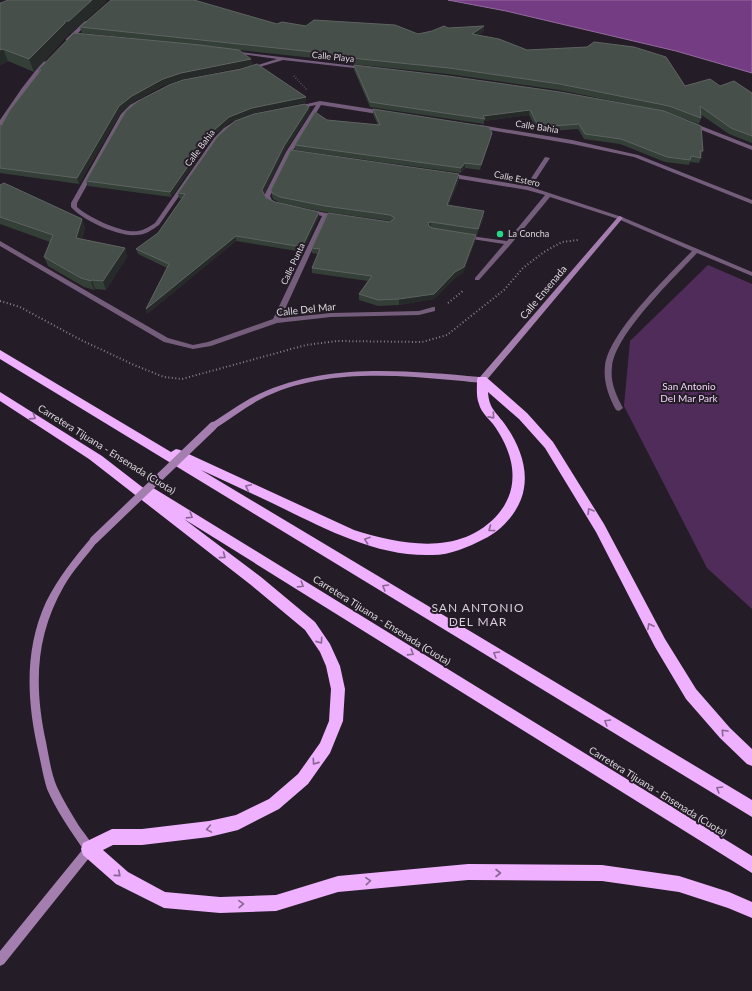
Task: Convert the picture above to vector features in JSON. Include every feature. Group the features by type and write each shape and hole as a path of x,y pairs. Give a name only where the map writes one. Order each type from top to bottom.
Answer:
{"highway":[{"path":"0,354 752,809"},
{"path":"119,426 338,530 381,545 418,550 455,548 474,541 494,528 506,514 517,490 519,468 513,446 497,421 488,411 484,402 482,380"},
{"path":"482,380 523,416 549,445 600,528 660,643 691,694 725,733 752,759"},
{"name":"Carretera Tijuana - Ensenada (Cuota)","path":"0,396 92,455 752,865"},
{"path":"92,455 256,581 310,626 325,648 333,666 338,689 336,721 325,748 303,779 274,804 238,822 209,829 142,837 112,837 89,849 122,878 164,900 220,904 276,903 338,884 468,872 602,874 679,884 729,900 752,910"}],"street":[{"path":"61,46 90,20"},
{"path":"72,35 80,36"},
{"name":"Calle Playa","path":"230,52 372,69"},
{"path":"0,124 24,89 50,57"},
{"path":"245,70 281,59"},
{"name":"Calle Bahia","path":"148,97 132,106 124,114 74,203 74,207 79,212 126,235 143,233 157,224 216,139 226,129 242,120"},
{"path":"285,207 272,203 269,201 267,196 289,152 320,103"},
{"path":"292,108 320,103 388,113"},
{"path":"688,123 752,148"},
{"name":"Calle Bahia","path":"472,126 572,142 636,156 752,202"},
{"path":"289,152 297,153"},
{"path":"528,188 547,158"},
{"name":"Calle Estero","path":"443,174 528,188 620,218 752,274"},
{"path":"477,279 509,243 548,195"},
{"path":"305,211 347,218"},
{"name":"Calle Punta","path":"276,321 326,215"},
{"name":"Calle Ensenada","path":"482,380 620,218"},
{"path":"455,234 509,243"},
{"name":"Calle Del Mar","path":"0,244 166,340 193,347 209,344 261,328 276,321 331,315 419,313 433,309"},
{"path":"619,408 608,384 608,373 609,361 620,337 642,310 697,250"},
{"path":"0,960 89,849 68,818 53,790 36,723 33,685 35,650 44,620 61,583 94,540 213,426 262,396 305,380 340,375 385,372 482,380"}],"path":[{"path":"281,59 296,79 320,103"},
{"path":"433,309 452,300 477,279"}],"green space":[{"name":"San Antonio Del Mar Park","path":"708,265 752,284 752,609 707,568 624,406 630,341"}],"shaded area":[{"path":"448,0 752,0 752,73 676,51 506,11"}],"building":[{"path":"8,0 92,0 69,21 65,21 65,23 29,59 3,49 0,50 0,3"},
{"path":"111,0 194,0 277,24 282,22 306,26 314,20 395,25 418,34 432,31 444,26 448,28 484,26 472,34 499,39 527,50 587,47 594,42 634,47 666,57 685,86 710,79 720,86 734,81 752,93 752,136 731,128 700,106 701,118 669,106 560,84 449,68 351,58 351,56 80,27"},
{"path":"74,33 239,50 251,59 181,73 163,79 132,96 119,106 77,178 0,168 0,128 10,110 41,70 39,69"},
{"path":"257,64 306,97 252,108 229,117 212,132 170,192 86,181 126,111 138,101 169,85 183,80 241,69"},
{"path":"354,65 448,76 560,92 664,111 701,126 703,151 700,151 701,158 691,156 690,160 667,157 621,139 585,134 579,124 539,127 530,110 483,116 485,119 370,102"},
{"path":"305,104 309,107 284,146 262,190 266,198 275,202 319,212 302,247 236,236 146,309 169,264 136,249 158,233 185,194 178,193 218,136 235,121 254,114"},
{"path":"373,109 489,127 492,133 481,165 465,163 461,168 295,145 315,112 327,120 380,125"},
{"path":"291,150 459,174 447,205 484,211 478,229 431,222 428,223 432,228 476,235 464,267 455,272 434,294 399,299 378,300 359,294 372,276 312,268 320,249 312,248 328,213 390,222 395,218 390,215 325,206 280,197 272,193 271,190"},
{"path":"4,183 82,219 76,238 125,248 103,281 91,281 81,278 44,257 53,235 0,217 0,185"}],"place":[{"name":"La Concha","path":"500,234"}],"district":[{"name":"SAN ANTONIO DEL MAR","path":"478,615"}]}
